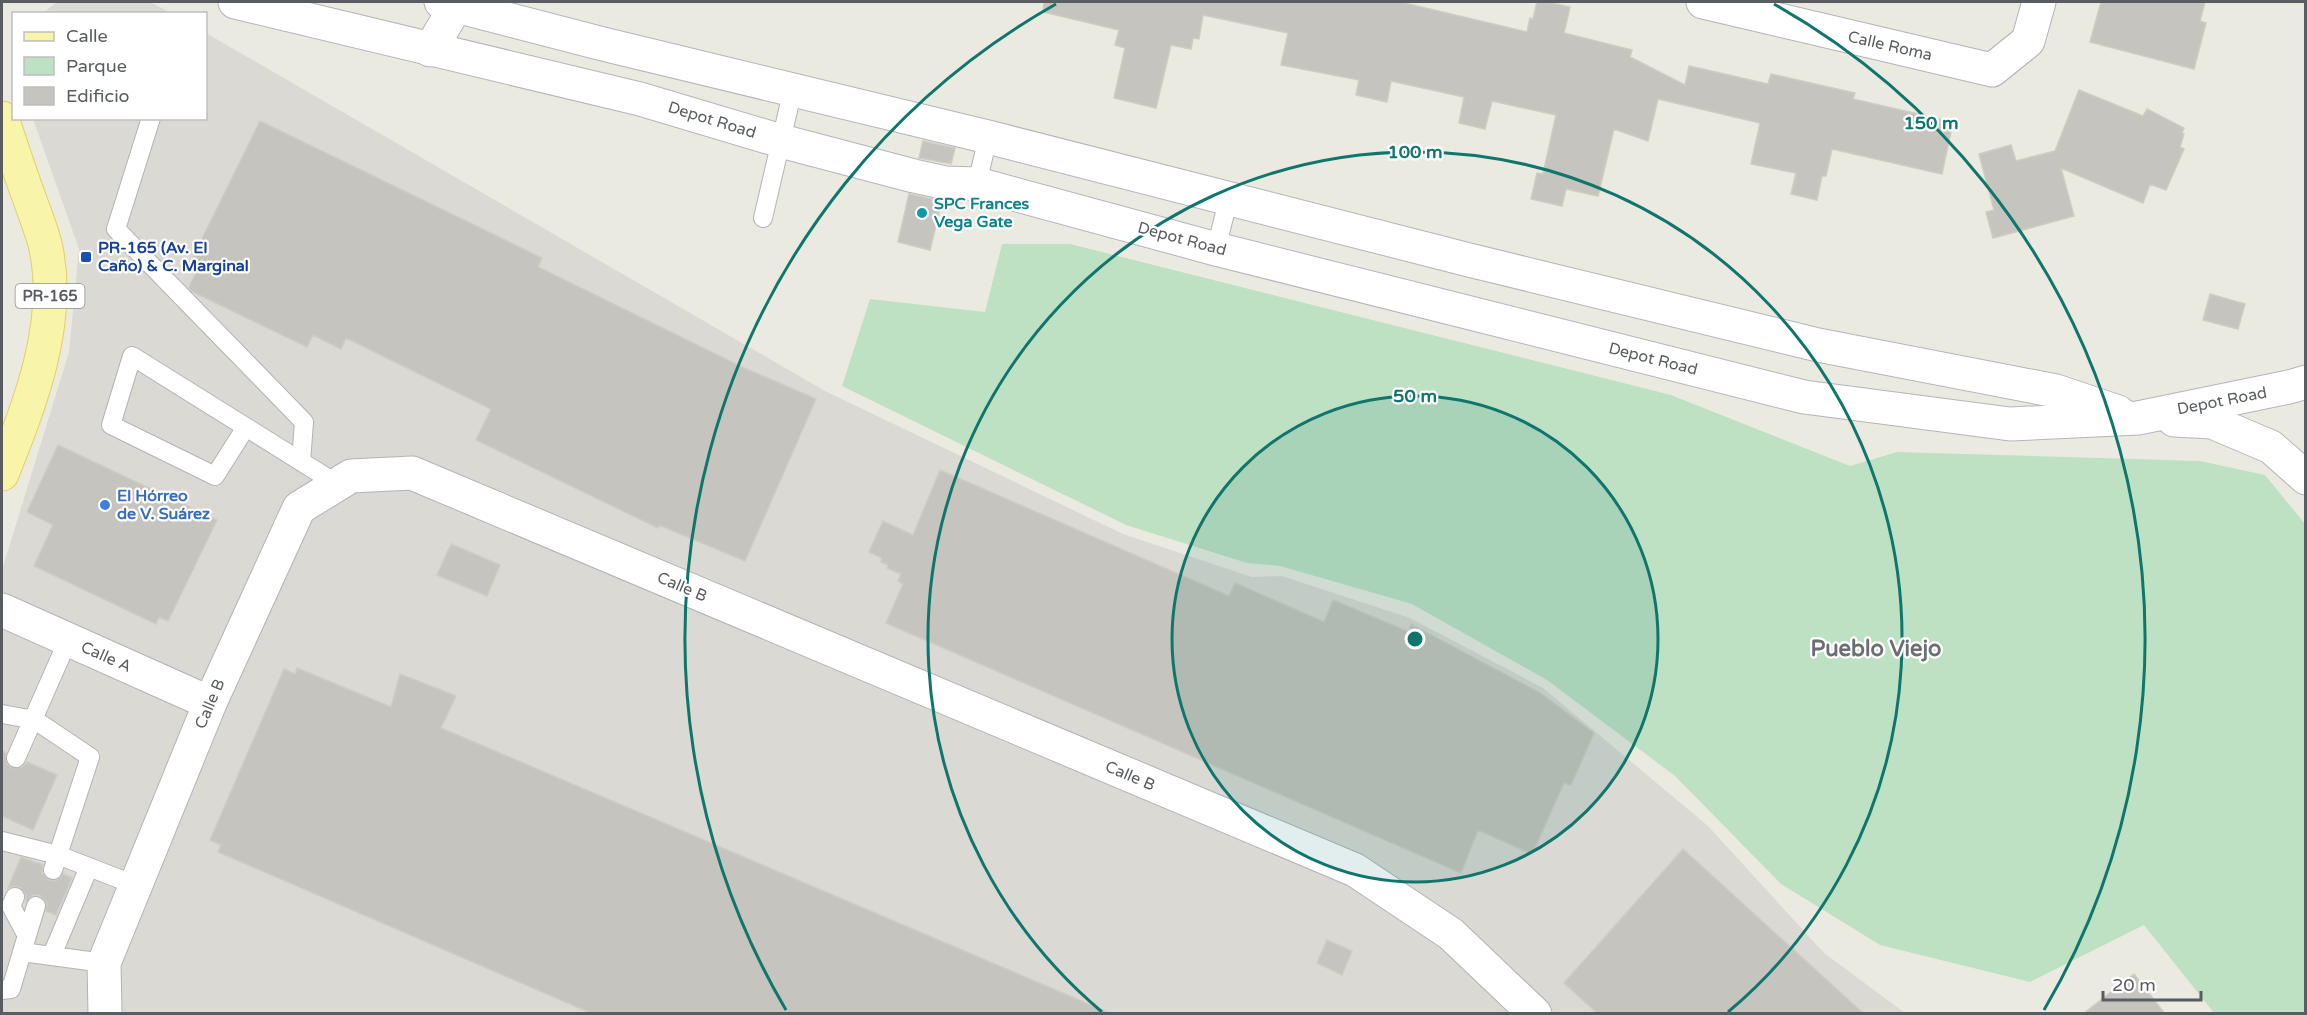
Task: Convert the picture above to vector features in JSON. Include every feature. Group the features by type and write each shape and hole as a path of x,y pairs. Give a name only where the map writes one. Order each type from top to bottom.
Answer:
{"main road":[{"name":"PR-165","path":"2,118 45,243 50,273 50,307 40,360 17,436 2,474"}],"street":[{"name":"Depot Road","path":"235,2 640,99 781,141 914,176 946,183 977,184 1216,249 1804,397 2010,424 2138,418 2306,382"},
{"name":"Calle Roma","path":"1716,3 1992,70 2028,41 2039,2"},
{"name":"Depot Road","path":"453,3 603,44 988,137 1469,260 1818,345 2056,391 2138,418"},
{"path":"430,50 453,3"},
{"path":"2138,418 2212,422 2271,447 2306,478"},
{"name":"Calle B","path":"105,1014 104,963 210,703 299,508 351,476 412,473 1355,870 1451,934 1535,1014"},
{"name":"Calle A","path":"2,610 210,703"}],"lane":[{"path":"763,218 793,89"},
{"path":"150,120 117,229 304,423 301,462"},
{"path":"977,184 988,137"},
{"path":"1216,249 1229,197"},
{"path":"246,427 215,476 111,424 132,356 150,368 246,427 337,484"},
{"path":"16,758 68,640"},
{"path":"2,714 34,720 90,758 56,862"},
{"path":"2,841 56,862 89,867 135,885"},
{"path":"52,955 89,867"},
{"path":"15,897 11,906 24,944 52,955 104,963"},
{"path":"2,990 11,989 36,906"}],"shaded area":[{"path":"57,2 150,2 169,12 44,12"},
{"path":"207,34 825,391 1123,534 1252,577 1282,576 1410,618 1543,688 1708,826 1824,953 1905,1013 2,1014 2,570 69,352 79,249 33,120 207,120"}],"green space":[{"path":"1002,244 1070,244 1671,395 1850,466 1897,452 2200,461 2265,475 2305,524 2305,1013 2214,1013 2144,925 2030,982 1880,945 1781,884 1675,776 1547,680 1412,604 1280,566 1247,563 1126,525 842,386 870,299 985,312"}],"building":[{"path":"1044,2 1400,2 1527,32 1537,2 1546,2 1570,7 1564,33 1632,50 1630,57 1685,85 1689,66 1768,84 1771,74 1855,93 1853,99 1953,122 1942,174 1832,149 1826,176 1822,176 1817,200 1791,194 1796,173 1751,164 1760,123 1658,99 1648,141 1614,129 1598,196 1566,189 1562,206 1531,199 1537,173 1543,174 1556,115 1492,101 1485,129 1459,123 1464,97 1391,81 1387,102 1356,95 1359,80 1281,65 1288,33 1203,15 1199,39 1193,38 1191,49 1171,45 1156,108 1114,98 1125,48 1115,45 1119,30 1043,12"},
{"path":"2101,2 2205,2 2200,21 2206,23 2194,69 2090,42"},
{"path":"2079,90 2143,116 2147,109 2184,128 2180,147 2184,149 2166,190 2150,184 2143,203 2061,168 2074,216 1993,238 1986,212 1994,210 1979,154 2011,145 2016,161 2055,151"},
{"path":"260,121 542,258 538,267 742,367 816,399 745,561 659,525 658,528 476,440 491,409 346,338 341,349 313,335 307,347 193,292 189,287 200,265 191,261"},
{"path":"923,141 955,148 951,164 919,158"},
{"path":"909,194 942,201 930,250 898,242"},
{"path":"2210,294 2245,304 2238,329 2203,320"},
{"path":"58,445 217,520 168,621 159,617 156,624 34,566 53,525 27,512"},
{"path":"940,470 1229,596 1235,583 1324,622 1333,600 1409,632 1411,624 1540,693 1594,733 1571,785 1564,783 1532,854 1478,830 1461,873 886,623 903,584 898,581 901,574 887,568 888,565 881,562 882,558 869,552 883,521 913,535"},
{"path":"451,544 500,565 487,596 437,575"},
{"path":"297,668 391,707 400,674 456,696 441,728 1112,1014 593,1014 218,852 221,845 210,840 284,669 295,674"},
{"path":"2,751 6,753 7,764 12,768 22,767 27,762 57,775 33,830 2,816"},
{"path":"1683,849 1864,1014 1598,1014 1564,983"},
{"path":"21,857 43,865 42,873 49,880 56,881 63,874 72,878 56,915 46,911 47,903 40,895 33,895 26,902 26,895 20,887 8,888"},
{"path":"1327,940 1352,951 1342,975 1317,963"},
{"path":"2134,974 2165,1014 2083,1014"}],"place":[{"name":"SPC Frances Vega Gate","path":"922,213"},
{"name":"PR-165 (Av. El Caño) & C. Marginal","path":"86,257"},
{"name":"El Hórreo de V. Suárez","path":"105,505"}],"district":[{"name":"Pueblo Viejo","path":"1876,649"}]}
